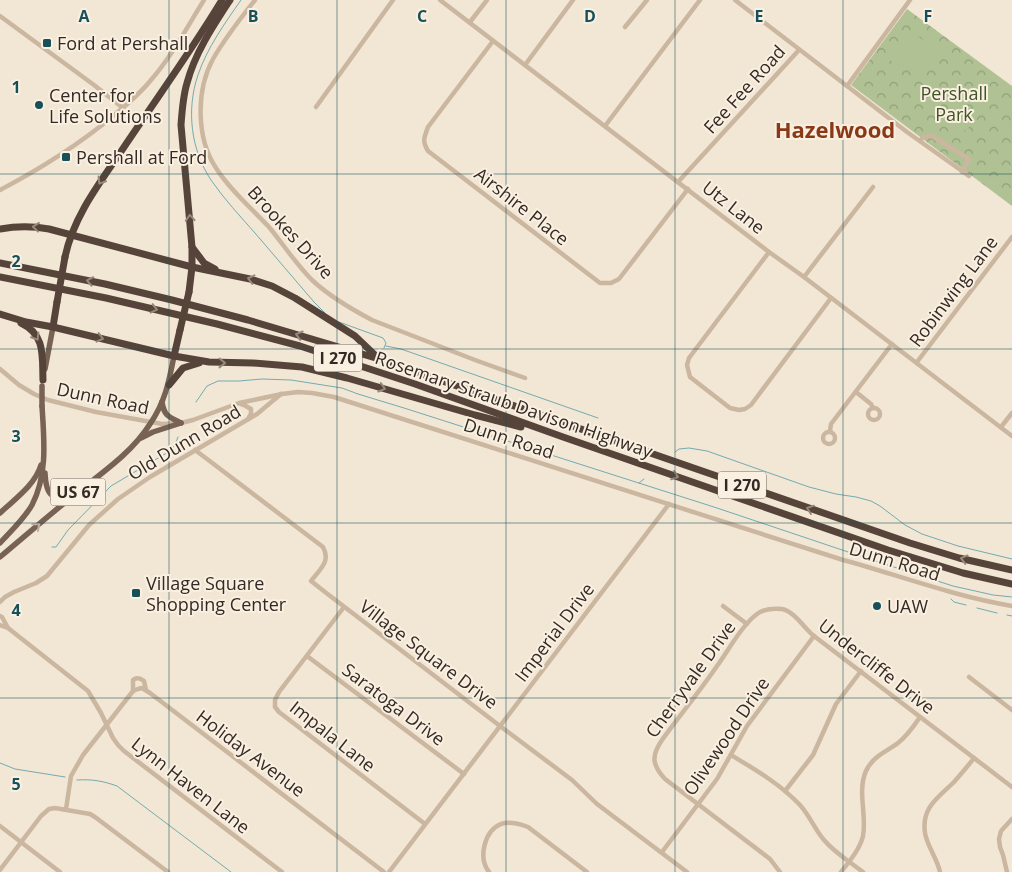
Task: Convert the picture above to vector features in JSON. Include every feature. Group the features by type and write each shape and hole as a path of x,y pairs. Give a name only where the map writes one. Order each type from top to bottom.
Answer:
{"highway":[{"name":"US 67","path":"53,327 65,257 71,234 78,219 222,0"},
{"name":"US 67","path":"174,356 192,267 192,247 181,125 182,106 186,84 193,64 206,38 230,0"},
{"path":"0,229 15,226 33,226 49,229 272,286 355,336 379,359"},
{"path":"192,247 204,263 229,274"},
{"name":"Rosemary Straub Davison Highway","path":"0,263 105,284 172,300 256,322 379,359 910,543 959,558 1012,570"},
{"name":"Rosemary Straub Davison Highway","path":"0,277 106,298 217,324 283,342 357,365 914,559 1012,584"},
{"path":"0,315 193,360 302,368 346,378 475,415 563,437"},
{"path":"0,315 23,324 40,341 43,383"},
{"path":"169,385 181,364 193,360"},
{"path":"169,385 183,368 206,362"}],"main road":[{"name":"US 67","path":"0,543 32,504 43,473 43,383 53,327"},
{"name":"US 67","path":"0,557 139,440 151,423 169,385 174,356"},
{"path":"162,401 167,415 181,423"},
{"path":"139,440 153,432 181,423"},
{"path":"44,456 48,491 52,495 59,497 79,491"},
{"path":"0,513 35,479 44,456"}],"street":[{"path":"0,190 67,150 123,108 152,79 170,55 204,0"},
{"name":"Brookes Drive","path":"255,0 212,60 206,77 200,115 201,132 215,167 311,279 324,290 372,320 525,378"},
{"path":"316,108 393,0"},
{"name":"Utz Lane","path":"440,0 1012,436"},
{"path":"470,22 487,0"},
{"path":"525,64 573,0"},
{"path":"625,27 647,0"},
{"path":"605,126 700,0"},
{"path":"735,0 799,50"},
{"path":"847,86 909,0"},
{"path":"0,16 123,108"},
{"name":"Airshire Place","path":"493,41 428,127 424,137 424,144 428,151 600,283 611,283 619,279 688,189"},
{"name":"Fee Fee Road","path":"678,182 799,50 969,176"},
{"path":"920,141 923,138 932,136 970,159 962,172"},
{"path":"804,277 873,187"},
{"name":"Robinwing Lane","path":"917,362 1012,237"},
{"path":"769,252 690,358 687,365 690,377 730,408 739,410 751,405 831,298"},
{"path":"830,431 831,424 892,344"},
{"name":"Dunn Road","path":"0,369 34,394 48,400 162,424 181,423 240,403 282,394 312,393 344,399 936,589 1012,606"},
{"path":"856,392 871,404 873,408"},
{"path":"257,414 282,394"},
{"name":"Old Dunn Road","path":"0,602 14,592 47,576 89,525 118,499 150,477 257,414 262,403 261,398"},
{"path":"240,403 250,409 251,414 248,419"},
{"path":"1001,427 1012,412"},
{"name":"Village Square Drive","path":"195,450 323,547 326,562 311,581 572,780 597,804 687,872"},
{"name":"Imperial Drive","path":"389,872 669,504"},
{"path":"723,606 747,624"},
{"name":"Impala Lane","path":"344,607 279,692 274,700 275,707 278,712 425,824"},
{"name":"Undercliffe Drive","path":"747,624 763,610 786,610 814,636 1012,787"},
{"name":"Lynn Haven Lane","path":"0,616 8,628 87,690 113,738 124,751 282,872"},
{"name":"Cherryvale Drive","path":"747,624 657,747 654,755 656,769 665,779 770,859 780,872"},
{"name":"Lynn Haven Lane","path":"0,626 8,628"},
{"name":"Olivewood Drive","path":"662,852 710,789 747,726 814,636"},
{"name":"Saratoga Drive","path":"307,656 464,774"},
{"path":"785,791 813,755 836,704 861,671"},
{"path":"968,677 1012,710"},
{"name":"Holiday Avenue","path":"133,692 133,680 140,678 144,681 146,690 384,872"},
{"path":"66,809 71,776 83,755 133,692 142,688 146,690"},
{"path":"841,872 860,844 862,836 863,781 870,764 876,757 905,737 920,717"},
{"path":"731,755 767,776 785,791 802,807 824,840 863,872"},
{"path":"940,872 925,834 925,816 932,802 960,775 974,758"},
{"path":"0,870 45,812 54,808 95,816 168,872"},
{"path":"1007,872 999,839 1001,831 1012,819"},
{"path":"489,872 484,862 483,853 485,845 489,836 500,824 509,823 528,827 587,872"},
{"path":"0,826 60,872"}],"green space":[{"name":"Pershall Park","path":"907,9 1012,86 1012,206 851,85"},
{"path":"912,32 941,53 937,60 920,67 906,68 887,58"},
{"path":"960,105 966,110 956,123 950,119"},
{"path":"970,113 976,118 966,131 960,126"}],"waterway":[{"path":"241,0 211,45 198,75 192,102 192,129 195,143 204,168 221,194 325,313"},
{"path":"339,322 383,338 386,343 384,348"},
{"path":"386,346 401,349 598,418"},
{"path":"196,402 207,386 218,381 291,380 342,388 953,586 993,595 1012,597"},
{"path":"52,547 56,547 68,530 111,486 170,451 178,437"},
{"path":"675,452 679,449 689,448 707,451 809,487 871,501 905,525 922,534 958,546 1012,559"},
{"path":"639,483 644,479"},
{"path":"951,599 954,602 966,605"},
{"path":"977,608 997,613"},
{"path":"1007,615 1012,616"},
{"path":"0,763 15,769 65,777"},
{"path":"77,780 97,781 117,786 231,872"}],"place":[{"name":"Ford at Pershall","path":"47,43"},
{"name":"Center for Life Solutions","path":"39,105"},
{"name":"Pershall at Ford","path":"66,157"},
{"name":"Village Square Shopping Center","path":"136,593"},
{"name":"UAW","path":"877,606"}],"district":[{"name":"Hazelwood","path":"835,129"}]}
